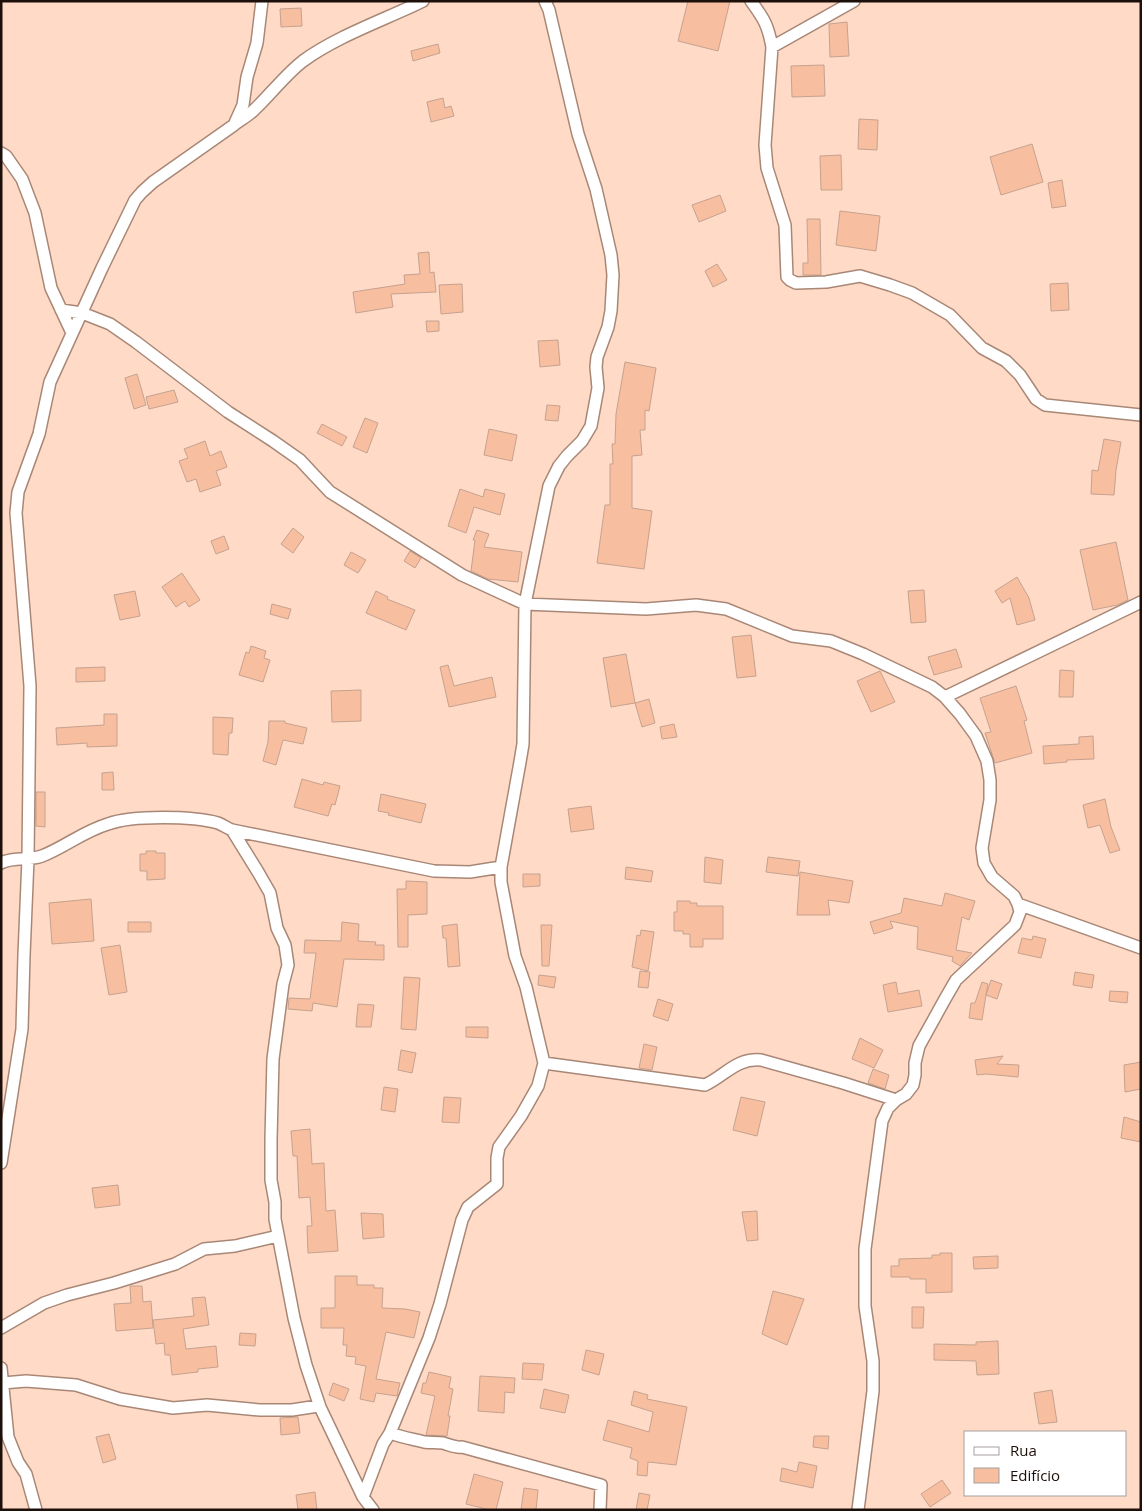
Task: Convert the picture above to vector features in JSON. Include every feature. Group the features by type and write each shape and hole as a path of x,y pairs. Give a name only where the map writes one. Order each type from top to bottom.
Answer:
{"street":[{"path":"234,125 243,105 247,77 256,43 262,1"},
{"path":"1,1163 22,1029 28,859 30,686 16,513 18,492 39,434 50,382 102,268 135,200 142,192 253,112 301,62 343,38 423,1"},
{"path":"363,1497 383,1444 390,1433 429,1338 462,1220 468,1207 497,1184 496,1158 499,1146 521,1116 538,1086 544,1063 526,987 515,956 501,882 501,868 522,744 524,604 549,486 567,456 582,441 591,426 598,388 597,357 608,327 613,275 611,255 596,189 578,134 549,10 545,1"},
{"path":"751,1 764,19 770,34 772,47 765,145 767,168 785,225 786,276 796,283 826,282 860,276 912,293 950,316 982,348 1006,361 1020,375 1036,399 1045,405 1141,416"},
{"path":"772,47 854,1"},
{"path":"1,153 6,156 22,180 35,213 51,288 72,333"},
{"path":"61,310 82,313 110,324 228,412 273,440 300,460 330,492 462,575 524,604 646,609 696,605 726,609 792,636 831,642 855,651 932,687 945,697 976,736 987,761 990,780 990,800 982,848 984,863 992,877 1014,896 1020,912 1015,925 956,980 944,998 919,1046 915,1063 914,1085 888,1108 882,1121 866,1249 865,1306 872,1353 873,1391 858,1510"},
{"path":"945,697 1141,602"},
{"path":"1,863 15,858 28,859 43,855 109,823 125,820 171,818 196,819 220,824 232,830 434,871 470,872 501,868"},
{"path":"232,830 270,893 277,928 285,945 288,965 283,984 273,1059 272,1180 278,1236 300,1346 312,1388 320,1407 363,1497 374,1510"},
{"path":"1018,904 1141,948"},
{"path":"544,1063 705,1085 740,1063 750,1060 761,1060 843,1082 896,1100"},
{"path":"1,1328 44,1303 175,1264 204,1248 235,1246 278,1236"},
{"path":"1,1368 8,1437 18,1462 26,1474 36,1510"},
{"path":"3,1383 26,1381 76,1385 120,1399 168,1408 207,1405 260,1410 292,1410 320,1407"},
{"path":"390,1433 424,1442 442,1443 600,1485 600,1510"}],"building":[{"path":"688,1 730,1 718,51 678,41"},
{"path":"301,8 302,26 281,27 280,9"},
{"path":"847,22 849,56 830,57 829,24"},
{"path":"438,44 440,53 413,61 411,51"},
{"path":"824,65 825,96 792,97 791,66"},
{"path":"443,98 445,108 451,106 454,116 431,122 427,102"},
{"path":"859,119 878,120 877,150 858,149"},
{"path":"1032,144 1043,182 1001,195 990,157"},
{"path":"841,155 842,190 821,190 820,156"},
{"path":"1062,180 1066,206 1052,208 1048,183"},
{"path":"720,195 726,211 699,222 692,205"},
{"path":"840,211 880,216 876,251 836,245"},
{"path":"807,219 820,219 821,275 803,275 803,263 808,263"},
{"path":"429,252 430,273 434,272 436,292 391,294 393,307 356,313 353,292 405,284 404,275 420,274 418,253"},
{"path":"717,264 727,280 713,287 705,271"},
{"path":"1068,283 1069,310 1051,311 1050,284"},
{"path":"462,284 463,312 441,314 439,285"},
{"path":"426,321 439,321 439,331 427,332"},
{"path":"558,340 560,365 540,367 538,341"},
{"path":"625,362 656,368 649,411 645,410 645,430 640,430 642,455 632,456 632,508 652,511 644,569 597,563 605,505 610,505 610,464 613,464 612,444 615,444 616,414"},
{"path":"137,374 146,405 134,409 125,378"},
{"path":"174,390 178,402 149,409 146,397"},
{"path":"547,405 560,406 558,421 545,420"},
{"path":"365,418 378,423 367,453 353,447"},
{"path":"322,424 347,437 342,446 317,433"},
{"path":"489,429 517,435 512,461 484,455"},
{"path":"1104,439 1121,442 1114,495 1091,494 1092,470 1098,471"},
{"path":"205,441 210,456 221,451 227,467 216,471 221,485 200,492 196,479 187,482 179,461 188,458 184,449"},
{"path":"460,489 483,497 485,489 505,494 500,515 474,507 466,533 448,526"},
{"path":"293,528 304,537 293,553 281,544"},
{"path":"477,530 489,534 484,547 522,552 518,582 488,579 471,571 475,540 473,540"},
{"path":"224,536 229,549 216,554 211,541"},
{"path":"1116,542 1128,600 1117,605 1093,610 1080,550"},
{"path":"410,551 421,558 415,568 404,561"},
{"path":"351,552 366,560 358,573 344,565"},
{"path":"182,573 200,600 189,607 185,601 176,607 162,587"},
{"path":"1017,577 1029,598 1035,620 1017,625 1010,598 1002,603 995,591"},
{"path":"924,590 926,622 911,623 908,591"},
{"path":"135,591 140,616 120,620 114,595"},
{"path":"376,591 388,597 387,599 415,610 406,630 366,613"},
{"path":"272,604 291,609 288,619 270,614"},
{"path":"751,635 756,676 737,678 732,637"},
{"path":"251,646 266,651 264,658 270,660 263,682 239,675 246,652 249,653"},
{"path":"956,649 962,667 934,675 928,657"},
{"path":"626,654 635,703 611,707 603,658"},
{"path":"448,665 454,686 492,677 496,697 449,707 440,667"},
{"path":"105,667 105,681 76,682 76,668"},
{"path":"1060,670 1074,671 1073,697 1059,697"},
{"path":"880,671 895,702 871,712 857,681"},
{"path":"1016,686 1027,720 1024,721 1032,753 995,763 985,733 991,732 980,698"},
{"path":"361,690 361,721 332,722 331,691"},
{"path":"649,699 655,723 642,727 635,703"},
{"path":"104,714 117,714 117,746 87,747 87,743 57,745 56,728 104,725"},
{"path":"213,717 233,718 232,733 229,733 228,755 213,754"},
{"path":"269,721 285,721 285,723 307,728 303,744 283,740 276,765 263,761 268,742"},
{"path":"674,724 677,737 662,739 660,727"},
{"path":"1093,736 1094,759 1067,760 1067,762 1044,764 1043,746 1079,744 1079,737"},
{"path":"113,772 114,790 102,790 102,773"},
{"path":"302,779 323,785 324,782 340,786 335,805 332,804 328,816 294,807"},
{"path":"36,792 45,792 45,827 36,826"},
{"path":"381,794 426,804 421,823 378,811"},
{"path":"1105,799 1111,827 1120,850 1110,853 1100,825 1088,828 1083,805"},
{"path":"591,806 594,829 571,832 568,809"},
{"path":"146,851 165,853 165,879 147,880 147,871 140,871 140,854 146,854"},
{"path":"705,857 723,860 721,884 704,882"},
{"path":"768,857 800,861 798,876 766,872"},
{"path":"626,867 653,871 651,882 625,879"},
{"path":"800,872 853,881 849,903 828,900 830,915 797,915"},
{"path":"523,874 540,874 540,886 523,887"},
{"path":"406,881 427,882 427,914 408,915 408,947 398,947 397,889 406,889"},
{"path":"945,893 975,901 969,920 962,917 956,950 972,953 960,966 952,961 953,957 917,949 918,927 890,921 893,928 874,934 870,922 901,913 904,898 942,906"},
{"path":"91,899 94,941 52,944 49,903"},
{"path":"677,901 690,901 690,903 697,903 697,906 723,906 723,939 703,939 703,947 690,947 690,934 683,934 683,931 674,931 674,912 677,912"},
{"path":"128,922 151,922 151,932 128,932"},
{"path":"342,922 359,924 358,941 376,942 375,945 384,945 384,960 344,959 337,1007 313,1003 312,1011 288,1009 289,998 310,999 316,953 304,953 305,940 341,941"},
{"path":"457,924 460,966 448,967 446,938 443,938 442,926"},
{"path":"541,925 552,925 549,966 542,966"},
{"path":"641,930 654,932 648,971 632,967 637,935 640,936"},
{"path":"1033,936 1046,939 1041,958 1018,953 1022,938 1032,940"},
{"path":"120,945 127,992 109,995 101,948"},
{"path":"640,971 650,972 648,988 638,987"},
{"path":"1075,972 1094,975 1092,988 1073,985"},
{"path":"539,975 556,977 554,988 538,985"},
{"path":"404,977 420,978 416,1030 401,1029"},
{"path":"991,980 1002,984 997,999 986,995"},
{"path":"896,982 898,994 919,990 922,1006 888,1012 883,985"},
{"path":"982,982 988,984 982,1020 969,1018 971,1003 975,1003"},
{"path":"1110,991 1128,992 1127,1003 1109,1001"},
{"path":"658,999 673,1004 668,1021 653,1016"},
{"path":"358,1004 374,1005 371,1027 356,1027"},
{"path":"466,1027 488,1027 488,1038 466,1037"},
{"path":"860,1038 883,1050 874,1068 852,1059"},
{"path":"644,1044 657,1047 652,1070 639,1068"},
{"path":"401,1050 416,1053 412,1073 398,1070"},
{"path":"1003,1056 997,1064 1019,1065 1018,1077 977,1075 975,1060"},
{"path":"1141,1062 1141,1089 1125,1092 1124,1065"},
{"path":"873,1069 889,1075 885,1089 868,1083"},
{"path":"384,1087 398,1089 395,1112 381,1110"},
{"path":"444,1097 461,1098 459,1123 442,1122"},
{"path":"741,1097 765,1102 757,1136 733,1130"},
{"path":"1124,1117 1141,1122 1141,1142 1121,1138"},
{"path":"310,1129 312,1164 324,1163 326,1211 335,1210 338,1251 308,1253 307,1226 312,1226 310,1197 299,1198 297,1156 293,1156 291,1131"},
{"path":"118,1185 120,1205 95,1208 92,1188"},
{"path":"757,1211 758,1240 747,1241 742,1212"},
{"path":"361,1213 383,1214 384,1237 363,1239"},
{"path":"940,1253 952,1253 952,1292 926,1293 926,1279 891,1277 891,1266 899,1266 899,1259 932,1258 932,1255 940,1255"},
{"path":"998,1256 998,1268 974,1269 973,1257"},
{"path":"335,1276 357,1276 357,1285 374,1285 374,1288 383,1288 382,1308 420,1312 414,1338 386,1332 376,1379 400,1383 397,1396 376,1393 374,1402 360,1399 366,1366 355,1364 356,1357 346,1356 347,1345 343,1345 344,1328 321,1328 321,1308 335,1308"},
{"path":"130,1286 142,1286 143,1302 151,1301 153,1328 116,1331 114,1304 131,1303"},
{"path":"773,1291 804,1299 787,1345 762,1334"},
{"path":"205,1297 209,1325 183,1329 186,1349 216,1346 218,1367 172,1375 170,1355 165,1355 164,1343 156,1344 153,1320 194,1316 192,1298"},
{"path":"912,1307 924,1307 923,1328 912,1328"},
{"path":"240,1333 256,1334 255,1346 239,1345"},
{"path":"998,1341 999,1374 977,1375 976,1361 934,1360 934,1344 976,1345 976,1342"},
{"path":"586,1350 604,1354 599,1375 582,1370"},
{"path":"523,1363 544,1364 542,1380 522,1379"},
{"path":"429,1372 451,1377 449,1388 453,1389 448,1416 450,1416 447,1436 426,1435 435,1396 421,1393 423,1383 426,1383"},
{"path":"480,1376 515,1378 514,1393 505,1392 504,1413 478,1411"},
{"path":"333,1383 349,1389 344,1401 329,1395"},
{"path":"544,1389 569,1395 565,1413 540,1408"},
{"path":"1052,1390 1057,1422 1039,1424 1034,1393"},
{"path":"634,1391 648,1395 647,1399 687,1407 676,1465 648,1462 647,1476 637,1475 638,1461 630,1458 632,1448 603,1440 608,1420 649,1432 653,1412 631,1405"},
{"path":"298,1417 300,1433 281,1435 280,1418"},
{"path":"109,1434 116,1459 103,1463 96,1437"},
{"path":"814,1436 829,1436 828,1449 813,1447"},
{"path":"799,1462 817,1466 813,1488 780,1481 782,1468 797,1472"},
{"path":"474,1474 503,1482 496,1510 466,1504"},
{"path":"942,1480 951,1493 930,1507 921,1494"},
{"path":"524,1488 538,1490 536,1510 521,1510"},
{"path":"315,1492 317,1510 298,1510 296,1495"},
{"path":"639,1493 650,1495 647,1510 636,1510"}]}
